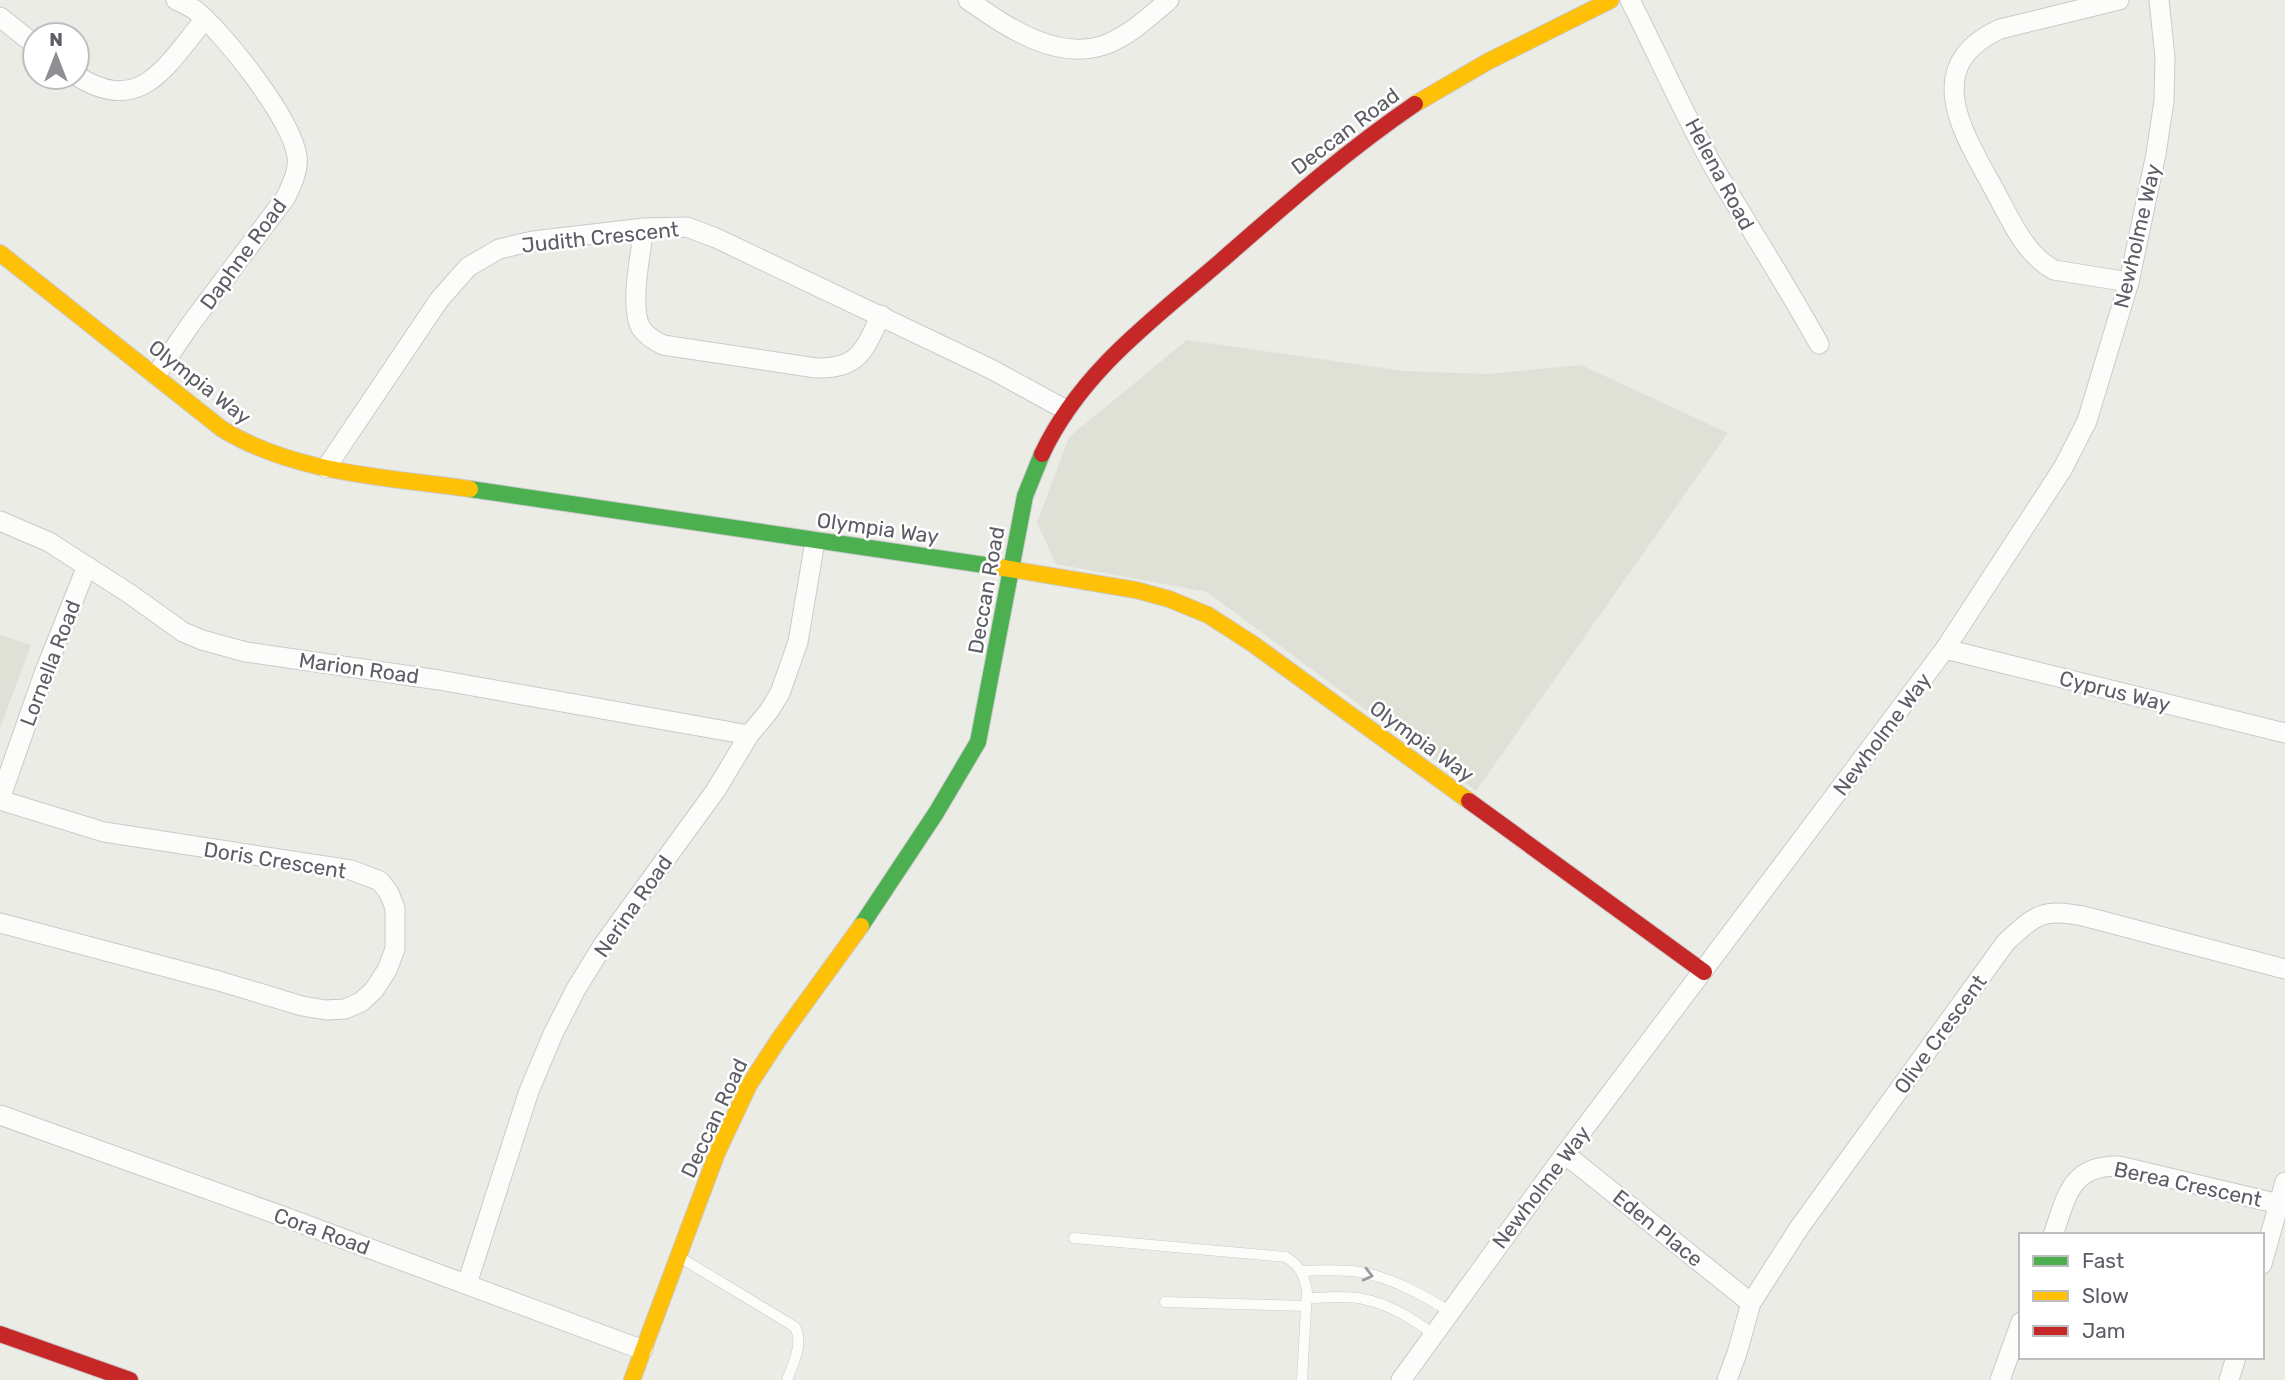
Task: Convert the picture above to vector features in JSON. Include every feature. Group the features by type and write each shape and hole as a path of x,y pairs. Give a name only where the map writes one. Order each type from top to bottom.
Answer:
{"street":[{"name":"Daphne Road","path":"156,375 286,197 295,176 297,159 295,146 281,115 240,59 205,19 176,0"},
{"path":"968,0 993,17 1051,46 1088,50 1110,43 1142,23 1169,0"},
{"name":"Deccan Road","path":"632,1380 717,1153 749,1085 854,936 936,813 978,742 1025,496 1037,465 1066,410 1123,345 1315,179 1369,136 1471,69 1611,0"},
{"name":"Helena Road","path":"1630,0 1717,172 1819,344"},
{"path":"2119,0 2000,29 1986,35 1962,57 1957,70 1955,109 1966,138 2011,221 2032,253 2043,264 2054,270 2129,282"},
{"name":"Newholme Way","path":"1401,1380 1565,1154 1945,649 2063,468 2087,421 2129,282 2156,154 2164,101 2165,58 2159,0"},
{"path":"0,17 21,34"},
{"path":"91,83 118,92 133,90 149,83 205,19"},
{"name":"Judith Crescent","path":"326,468 439,300 468,267 499,249 533,241 644,228 687,227 706,234 881,315 991,369 1066,410"},
{"path":"644,228 636,286 638,320 650,338 663,345 816,368 834,368 848,365 856,358 881,315"},
{"name":"Olympia Way","path":"0,253 222,429 248,445 283,460 1121,586 1175,601 1204,613 1253,644 1704,972"},
{"name":"Marion Road","path":"0,521 48,542 131,594 183,632 246,652 439,680 749,735"},
{"name":"Nerina Road","path":"467,1284 529,1091 576,989 603,945 716,790 749,735 769,711 789,672 798,642 815,541"},
{"name":"Lornella Road","path":"0,800 45,671 87,566"},
{"name":"Cyprus Way","path":"1945,649 2285,733"},
{"name":"Doris Crescent","path":"0,800 104,832 351,870 380,881 389,893 395,908 396,949 374,990 361,1002 345,1009 326,1010 302,1006 219,981 0,923"},
{"name":"Olive Crescent","path":"1727,1380 1751,1303 1799,1228 2006,942 2038,915 2065,913 2083,916 2285,969"},
{"name":"Cora Road","path":"0,1115 643,1350"},
{"name":"Eden Place","path":"1565,1154 1751,1303"},
{"name":"Berea Crescent","path":"2054,1233 2072,1185 2086,1171 2102,1166 2119,1166 2279,1204"},
{"path":"2264,1257 2285,1182"},
{"path":"2000,1380 2019,1328"},
{"path":"0,1334 130,1380"},
{"path":"2229,1380 2235,1359"}],"lane":[{"path":"1074,1237 1286,1257 1298,1265 1304,1276 1307,1302 1302,1380"},
{"path":"678,1255 795,1327 799,1343 787,1380"},
{"path":"1301,1271 1361,1272 1395,1282 1449,1311"},
{"path":"1165,1302 1307,1302 1361,1298 1416,1321 1433,1334"}],"shaded area":[{"path":"1187,340 1404,371 1488,374 1581,365 1728,433 1476,791 1207,592 1056,564 1037,523 1069,437"},
{"path":"0,635 31,645 0,728"}],"traffic: fast":[{"path":"861,926 936,813 978,742 1025,496 1042,454"},
{"path":"470,489 998,567"}],"traffic: slow":[{"path":"1415,104 1487,62 1611,0"},
{"path":"0,253 222,429 250,444 311,465 374,477 470,489"},
{"path":"998,567 1136,590 1169,599 1208,615 1253,644 1469,801"},
{"path":"632,1380 717,1153 749,1085 861,926"}],"traffic: jam":[{"path":"1042,454 1077,397 1121,348 1316,180 1415,104"},
{"path":"1469,801 1704,972"},
{"path":"0,1334 130,1380"}]}
